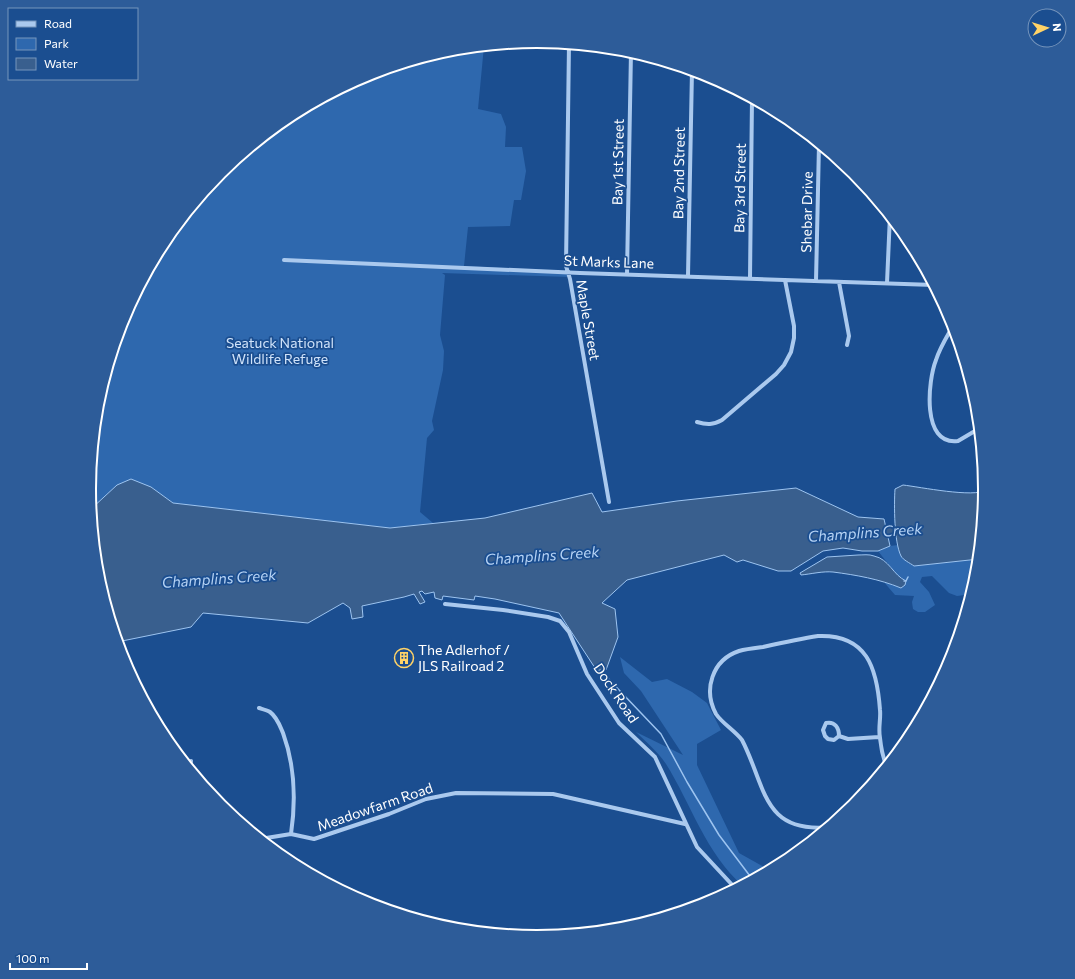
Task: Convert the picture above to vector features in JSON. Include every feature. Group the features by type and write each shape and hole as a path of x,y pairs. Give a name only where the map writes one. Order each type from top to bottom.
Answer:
{"street":[{"name":"Maple Street","path":"569,49 566,266 570,279 609,502"},
{"name":"Bay 1st Street","path":"627,274 631,58"},
{"name":"Bay 2nd Street","path":"688,276 692,76"},
{"name":"Bay 3rd Street","path":"750,278 752,104"},
{"name":"Shebar Drive","path":"816,281 820,150"},
{"path":"887,283 890,223"},
{"name":"St Marks Lane","path":"284,260 928,285"},
{"path":"697,422 706,425 722,420 776,374 784,365 791,352 794,338 794,326 785,280"},
{"path":"839,282 849,336 847,345"},
{"path":"950,332 936,359 931,381 930,407 933,424 939,435 953,442 958,441 975,431"},
{"name":"Dock Road","path":"445,604 548,617 560,621 569,632 588,674 619,723 655,757 697,847 732,885"},
{"path":"823,826 806,827 792,824 774,812 763,792 742,740 717,716 709,694 715,669 724,658 738,651 818,636 830,635 846,640 858,648 867,657 874,672 880,711 879,736 885,762"},
{"path":"259,708 269,711 273,715 279,724 288,748 294,783 291,834"},
{"path":"826,723 833,723 836,726 839,736 834,740 828,739 823,730 826,723"},
{"path":"839,736 848,739 879,736"},
{"name":"Meadowfarm Road","path":"267,838 291,834 314,839 389,814 426,799 459,793 552,794 685,824"}],"green space":[{"name":"Seatuck National Wildlife Refuge","path":"483,52 478,109 501,114 506,127 505,147 522,147 526,171 521,200 514,200 510,226 468,227 464,266 565,271 570,277 442,273 445,275 440,335 444,351 443,370 432,421 434,430 427,438 420,512 433,523 390,528 173,503 151,487 117,485 96,504 97,461 104,403 119,348 142,294 155,269 170,244 206,198 225,177 269,139 292,122 317,107 342,94 396,71 451,56"},
{"path":"898,545 902,557 914,566 973,560 966,595 957,596 949,593 932,576 922,577 920,582 929,592 935,605 925,612 918,612 913,609 912,602 914,596 895,595 883,581 901,588 896,574 878,551 890,546"},
{"path":"620,657 652,682 667,679 692,692 707,703 721,730 697,744 697,765 739,853 765,868 739,882 719,859 700,828 666,764 656,751 636,732 683,755 641,691 624,673"}],"water":[{"path":"131,479 151,487 173,503 390,528 485,518 592,493 602,512 677,501 796,488 858,517 884,519 890,546 878,551 862,551 843,548 823,551 791,571 778,571 743,560 737,562 724,555 627,580 602,603 615,609 618,637 606,670 597,671 559,613 475,596 474,600 443,596 442,600 435,598 434,592 425,594 422,591 419,592 425,602 420,604 414,594 362,606 363,617 352,619 350,608 343,603 308,623 203,613 191,627 123,641 104,576 97,518 96,504 117,485"},
{"path":"903,485 934,490 970,493 979,492 978,518 973,560 914,566 903,559 897,542 895,523 895,489"},
{"path":"872,555 884,560 906,581 905,585 901,588 884,582 850,574 833,572 801,575 800,573 827,557"}],"waterway":[{"name":"Champlins Creek","path":"874,533 907,530"},
{"path":"904,581 906,581 908,577"},
{"path":"600,670 661,734 687,782 719,835 750,876"}],"place":[{"name":"The Adlerhof / JLS Railroad 2","path":"404,658"}]}
